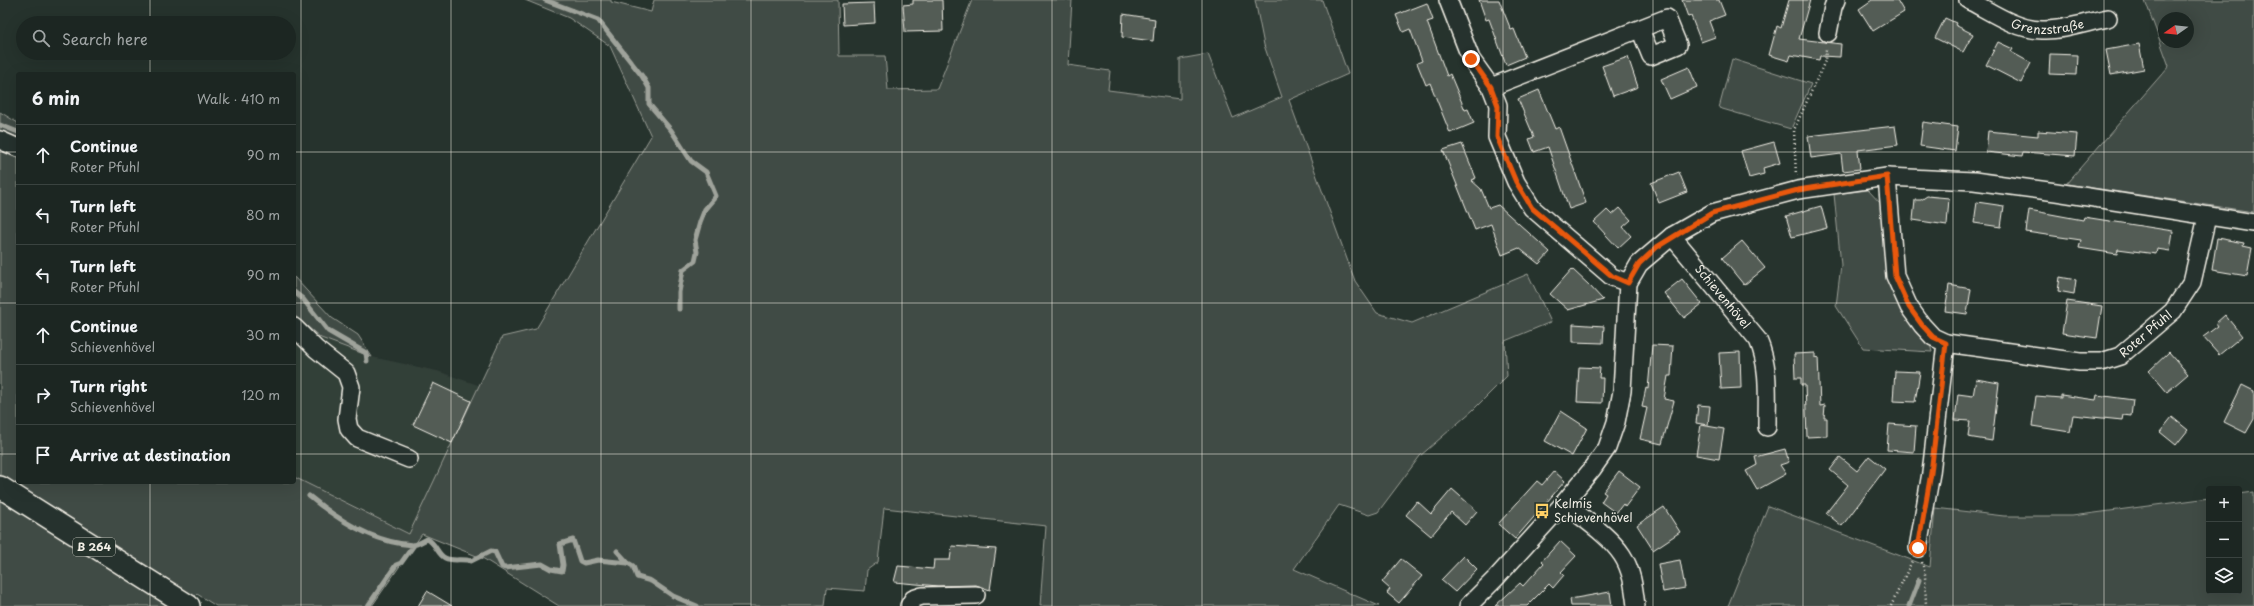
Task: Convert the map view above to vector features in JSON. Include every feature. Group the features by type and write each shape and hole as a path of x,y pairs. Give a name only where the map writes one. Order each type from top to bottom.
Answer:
{"main road":[{"name":"B 264","path":"0,487 189,606"}],"street":[{"path":"1448,0 1471,59 1491,87 1498,106 1497,137 1516,182 1532,208 1612,276 1628,283"},
{"path":"1828,33 1833,7 1836,0"},
{"name":"Grenzstraße","path":"1968,0 2021,26 2032,29 2057,28 2108,18"},
{"path":"1491,87 1640,29"},
{"path":"0,140 16,147"},
{"path":"1468,606 1496,578 1564,503 1594,468 1607,448 1616,422 1622,390 1628,283 1639,264 1672,236 1712,213 1798,190 1887,176 1974,181 2056,192 2207,217 2254,223"},
{"name":"Roter Pfuhl","path":"1887,176 1895,276 1909,307 1933,337 1946,343 2080,362 2101,362 2120,356 2173,311 2192,282 2207,217"},
{"name":"Schievenhövel","path":"1672,236 1758,340 1765,355 1767,366 1767,427"},
{"path":"296,329 308,339 316,349 346,373 351,387 347,419 349,429 357,438 409,459"},
{"path":"1918,548 1931,473 1946,343"},
{"path":"1564,503 1607,538 1622,555 1631,574 1636,606"},
{"path":"909,606 913,599 922,596 976,595"}],"path":[{"path":"1798,190 1794,130 1825,62 1828,33"},
{"path":"1891,606 1918,548"},
{"path":"1918,548 1925,574 1926,606"}],"shaded area":[{"path":"525,0 611,0 611,2 651,12 654,0 838,0 839,56 885,56 888,90 937,89 972,0 1072,0 1068,65 1110,71 1108,90 1180,99 1180,59 1208,54 1233,118 1282,97 1264,45 1255,0 1322,0 1348,74 1289,100 1355,281 1377,313 1412,323 1528,274 1551,322 1505,341 1507,376 1473,410 1420,456 1378,512 1369,515 1339,505 1294,569 1379,606 1040,606 1046,526 884,508 878,562 867,570 865,591 827,588 825,606 559,606 484,559 422,534 372,606 216,606 197,594 185,606 0,606 0,112 16,122 16,484 296,484 296,478 409,534 502,337 536,329 651,136 610,46 569,18"},
{"path":"2145,0 2254,0 2254,212 2066,184 2169,66 2162,48 2194,48 2194,12 2158,12 2158,36"},
{"path":"1732,59 1811,84 1791,129 1719,108"},
{"path":"1868,190 1882,205 1887,277 1907,316 1922,339 1930,344 1932,352 1863,348 1836,306 1841,265 1834,194"},
{"path":"296,279 332,318 358,335 372,357 321,338 296,317"},
{"path":"296,317 321,338 372,357 437,371 481,386 410,534 296,478"},
{"path":"2254,492 2254,606 1728,606 1768,506 1930,567 1935,508 2004,516 2072,516 2206,498 2206,594 2242,594 2242,494"}],"building":[{"path":"913,0 942,0 943,31 905,32 903,5 913,4"},
{"path":"1479,0 1499,0 1511,30 1514,29 1525,57 1506,65 1489,19 1486,20"},
{"path":"1682,0 1719,0 1725,15 1709,21 1715,37 1701,42 1691,16 1688,17"},
{"path":"1789,0 1810,0 1799,39 1841,44 1840,57 1820,56 1819,60 1791,55 1789,61 1769,55 1777,26 1781,28"},
{"path":"1872,0 1897,0 1904,12 1873,31 1859,9"},
{"path":"874,3 875,23 843,25 842,4"},
{"path":"1427,3 1433,20 1427,22 1447,76 1450,74 1465,110 1468,109 1474,123 1450,133 1430,83 1426,85 1417,63 1422,61 1410,29 1403,32 1396,15"},
{"path":"1123,14 1155,19 1153,41 1122,37"},
{"path":"1945,18 1973,34 1963,52 1935,38"},
{"path":"1998,42 2013,49 2011,52 2031,63 2021,83 1986,65"},
{"path":"2139,44 2144,69 2111,75 2106,50"},
{"path":"2050,54 2078,55 2077,75 2049,74"},
{"path":"1628,57 1638,87 1613,96 1602,66"},
{"path":"1689,67 1697,87 1670,99 1661,79"},
{"path":"1539,90 1555,129 1559,127 1586,203 1569,209 1548,147 1534,152 1529,139 1534,137 1518,99"},
{"path":"1923,122 1958,127 1955,151 1920,146"},
{"path":"1895,126 1898,145 1858,150 1860,169 1843,171 1841,154 1811,158 1808,136"},
{"path":"1988,131 2038,136 2038,131 2077,134 2075,156 2023,152 2022,156 1986,152"},
{"path":"1774,142 1780,163 1763,168 1764,174 1749,178 1741,151"},
{"path":"1462,144 1476,178 1471,180 1481,189 1489,208 1498,205 1550,252 1539,264 1519,248 1502,255 1491,224 1475,230 1443,150"},
{"path":"1679,172 1687,192 1659,203 1651,183"},
{"path":"1927,196 1949,198 1947,225 1913,220 1915,200 1921,200"},
{"path":"1977,202 2004,206 2001,227 1974,223"},
{"path":"1821,206 1827,228 1792,237 1786,216"},
{"path":"1620,208 1631,220 1623,227 1631,236 1618,248 1594,222 1607,210 1612,215"},
{"path":"2029,210 2083,220 2084,217 2173,231 2170,251 2157,249 2156,254 2118,249 2117,254 2079,248 2081,240 2026,232"},
{"path":"2217,238 2244,243 2243,246 2252,248 2247,276 2212,270"},
{"path":"1742,241 1765,268 1744,285 1722,258"},
{"path":"1572,269 1603,300 1568,310 1550,294"},
{"path":"2060,277 2076,280 2074,294 2058,291"},
{"path":"1682,279 1702,304 1684,318 1664,293"},
{"path":"1949,285 1971,289 1967,314 1945,311"},
{"path":"2067,301 2102,306 2097,338 2062,333"},
{"path":"2225,315 2242,336 2219,355 2203,337 2218,326 2216,323"},
{"path":"1573,324 1604,326 1603,343 1573,342"},
{"path":"1652,345 1673,346 1671,376 1668,376 1664,399 1674,401 1662,444 1640,439 1647,408 1642,407 1646,388 1648,389"},
{"path":"1740,352 1741,388 1721,389 1719,353"},
{"path":"2169,352 2188,374 2167,392 2149,371"},
{"path":"1815,353 1815,358 1818,357 1820,406 1825,405 1824,418 1827,418 1827,436 1807,437 1805,385 1801,385 1801,378 1795,378 1794,354"},
{"path":"1579,367 1600,368 1599,378 1603,378 1602,403 1577,402"},
{"path":"1895,371 1920,372 1915,402 1893,401"},
{"path":"1976,379 1999,383 1992,441 1968,437 1970,421 1955,420 1958,394 1973,396"},
{"path":"433,383 471,401 452,443 413,425"},
{"path":"2242,385 2254,391 2254,419 2246,433 2224,422"},
{"path":"2061,395 2096,400 2097,395 2133,400 2131,416 2123,415 2122,420 2073,415 2070,432 2032,426 2036,396 2061,398"},
{"path":"1698,405 1710,406 1708,425 1696,423"},
{"path":"1561,411 1587,428 1572,456 1545,441"},
{"path":"2172,417 2188,430 2176,445 2160,432"},
{"path":"1889,424 1916,426 1914,452 1887,450"},
{"path":"1701,425 1724,429 1719,459 1696,455"},
{"path":"1785,449 1789,462 1780,465 1786,474 1757,490 1746,471 1757,465 1755,457"},
{"path":"1869,456 1885,469 1842,526 1826,513 1848,485 1830,470 1840,457 1857,471"},
{"path":"1554,471 1565,481 1515,539 1498,524 1537,481 1542,485"},
{"path":"1619,471 1640,487 1625,507 1623,504 1616,513 1601,502 1606,494 1603,492"},
{"path":"1452,489 1477,511 1465,525 1451,512 1431,536 1406,515 1417,501 1431,514"},
{"path":"1664,507 1680,532 1653,550 1637,525"},
{"path":"1560,541 1576,556 1561,572 1564,575 1553,588 1549,584 1527,606 1495,606 1520,583 1523,586 1544,563 1542,561"},
{"path":"952,546 996,549 990,590 976,585 938,586 894,582 898,566 933,569 934,560 950,560"},
{"path":"1464,556 1477,569 1455,592 1441,580"},
{"path":"1401,559 1422,576 1399,603 1387,593 1390,589 1382,582"},
{"path":"1680,560 1685,588 1663,592 1658,564"},
{"path":"427,591 452,606 418,606"},
{"path":"1610,592 1612,606 1571,606 1570,599"}],"waterway":[{"path":"545,0 598,20 642,76 649,88 649,104 671,130 691,161 706,172 716,196 705,209 700,222 695,240 697,252 695,261 683,270 679,292 679,309"},
{"path":"0,125 16,131"},
{"path":"296,294 303,299 328,331 366,353 367,361"},
{"path":"309,496 332,514 357,529 384,540 399,543 413,545 427,539 442,556 451,560 471,561 491,551 495,552 502,567 505,568 542,564 551,569 562,571 563,565 560,544 573,540 580,561 584,563 598,560 628,563 633,566 637,577 651,581 673,596 697,606"},
{"path":"368,606 396,565 401,563 414,545"},
{"path":"617,551 628,563"},
{"path":"1909,606 1919,580"}],"place":[{"name":"Kelmis Schievenhövel","path":"1542,511"}],"route":[{"path":"1471,59 1491,87 1498,106 1497,137 1516,182 1532,208 1612,276 1628,283 1639,264 1657,247 1672,236 1712,213 1798,190 1838,182 1887,176 1895,276 1909,307 1922,325 1933,337 1946,343 1931,473 1918,548"}]}
